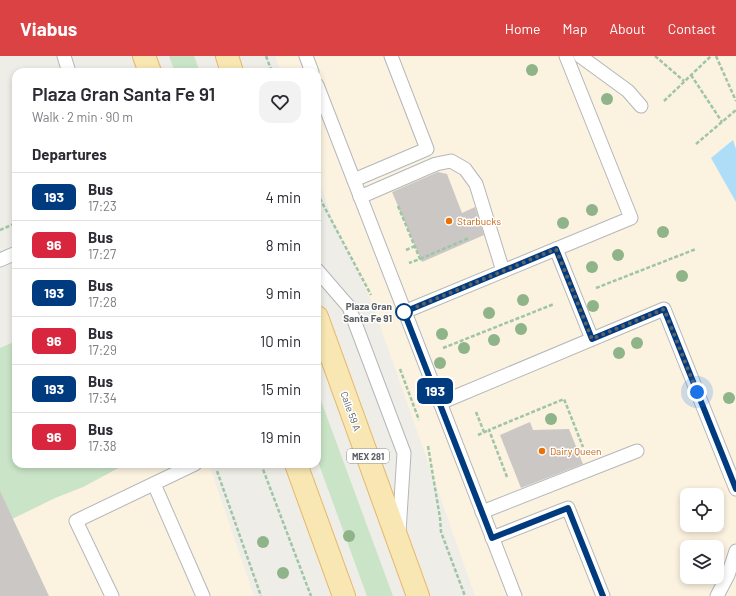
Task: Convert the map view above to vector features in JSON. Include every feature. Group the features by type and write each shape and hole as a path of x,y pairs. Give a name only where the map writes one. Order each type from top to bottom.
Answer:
{"main road":[{"path":"144,56 148,68"},
{"path":"227,56 231,68"},
{"name":"Calle 59 A","path":"321,328 418,596"},
{"path":"297,468 344,596"}],"lane":[{"path":"64,56 68,68"},
{"path":"306,56 310,68"},
{"path":"354,180 427,149 391,56"},
{"path":"404,312 630,218 566,56"},
{"path":"580,56 628,91 641,106"},
{"path":"321,95 514,596"},
{"path":"360,197 436,164 451,161 465,169 476,184 503,271"},
{"path":"556,249 592,339"},
{"path":"0,260 12,255"},
{"path":"321,275 349,307 404,453 398,541"},
{"path":"440,403 664,309 736,489"},
{"path":"482,512 637,451"},
{"path":"112,596 76,521 187,468"},
{"path":"154,484 203,596"},
{"path":"492,538 568,508 603,596"},
{"path":"718,596 728,575 736,551"}],"path":[{"path":"266,56 270,68"},
{"path":"655,56 684,81"},
{"path":"659,106 711,56"},
{"path":"716,56 736,101"},
{"path":"690,75 722,122"},
{"path":"696,144 736,110"},
{"path":"0,230 12,225"},
{"path":"420,259 469,238"},
{"path":"509,482 489,430 564,399 586,452"},
{"path":"263,468 311,596"},
{"path":"217,470 261,596"}],"shaded area":[{"path":"275,56 736,56 736,596 475,596 372,303 333,221 321,186 321,68 280,68"},
{"path":"118,468 210,468 254,596 0,596 13,518 55,498 83,487"}],"green space":[{"path":"169,56 194,56 198,68 174,68"},
{"path":"12,343 12,468 118,468 83,487 55,498 0,525 0,348"},
{"path":"321,401 393,596 367,596 320,468"}],"water":[{"path":"733,140 736,149 736,202 711,158"}],"building":[{"name":"Starbucks","path":"438,172 447,174 462,213 475,207 484,235 422,262 392,192"},
{"name":"Dairy Queen","path":"530,422 533,430 569,429 583,464 521,488 500,435"},
{"path":"0,491 49,596 0,596"}],"bus line":[{"name":"193","path":"603,596 568,508 492,538 404,312 556,249 592,339 664,309 736,489"}],"place":[{"name":"Starbucks","path":"449,221"},
{"name":"Plaza Gran Santa Fe 91","path":"404,312"},
{"name":"Dairy Queen","path":"542,451"}],"route":[{"path":"404,312 556,249 592,339 664,309 697,392"}]}
